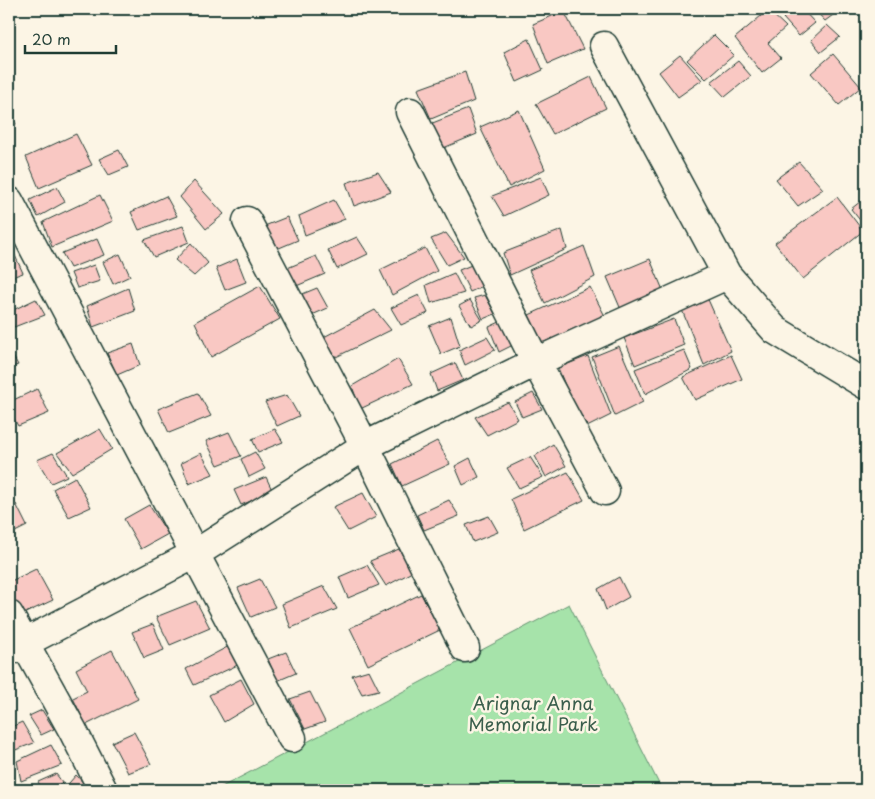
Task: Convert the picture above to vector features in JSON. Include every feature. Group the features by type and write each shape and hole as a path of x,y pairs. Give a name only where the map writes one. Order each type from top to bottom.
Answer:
{"street":[{"path":"604,46 727,275 775,330 866,385"},
{"path":"410,112 536,362 605,491"},
{"path":"9,201 292,738"},
{"path":"247,221 365,446 465,648"},
{"path":"17,648 195,554 365,446 536,362 727,275"},
{"path":"9,615 17,648 73,731 103,790"}],"green space":[{"name":"Arignar Anna Memorial Park","path":"569,604 662,790 216,790"}],"building":[{"path":"794,9 802,9 815,23 799,36 783,18"},
{"path":"814,9 841,9 825,21"},
{"path":"856,9 866,9 866,19"},
{"path":"768,10 786,27 768,43 781,58 762,73 735,38"},
{"path":"564,11 583,49 548,64 533,24"},
{"path":"827,25 840,37 821,52 811,40"},
{"path":"714,35 734,55 706,79 687,60"},
{"path":"529,39 543,70 517,82 504,52"},
{"path":"833,54 861,87 839,105 811,73"},
{"path":"680,55 702,80 678,97 659,72"},
{"path":"738,61 751,76 725,97 711,82"},
{"path":"465,72 474,101 431,119 418,89"},
{"path":"591,77 606,108 553,134 536,104"},
{"path":"468,109 477,134 441,149 430,124"},
{"path":"519,110 545,169 509,187 480,127"},
{"path":"9,113 16,124 9,129"},
{"path":"76,134 92,165 39,188 26,157"},
{"path":"119,150 128,167 109,175 99,159"},
{"path":"799,162 823,189 798,206 776,179"},
{"path":"378,172 391,192 354,206 346,183"},
{"path":"541,177 549,195 504,216 492,196"},
{"path":"194,181 224,214 206,229 180,197"},
{"path":"57,187 65,202 38,217 30,200"},
{"path":"100,195 113,221 52,247 43,222"},
{"path":"166,196 177,216 139,230 131,212"},
{"path":"837,197 863,231 803,279 775,243"},
{"path":"866,197 866,221 863,224 851,209"},
{"path":"334,200 345,219 305,235 299,216"},
{"path":"287,217 298,240 272,251 262,227"},
{"path":"183,226 189,242 154,257 144,240"},
{"path":"562,230 567,249 510,275 503,253"},
{"path":"446,233 464,257 447,265 431,239"},
{"path":"357,237 368,254 337,269 328,250"},
{"path":"97,239 104,255 70,268 62,253"},
{"path":"191,243 208,263 194,276 175,260"},
{"path":"584,246 595,277 545,303 529,270"},
{"path":"425,248 437,271 392,295 380,270"},
{"path":"12,249 23,273 9,278 9,250"},
{"path":"120,254 130,276 113,284 103,262"},
{"path":"316,256 325,274 294,287 285,269"},
{"path":"237,259 246,282 225,290 216,268"},
{"path":"650,259 665,295 622,312 607,277"},
{"path":"474,264 485,285 470,292 459,270"},
{"path":"94,265 100,281 77,288 71,273"},
{"path":"454,273 464,293 431,303 426,285"},
{"path":"260,286 280,319 211,357 195,322"},
{"path":"590,287 605,316 542,343 529,315"},
{"path":"128,288 135,311 93,327 87,306"},
{"path":"317,288 328,308 312,315 300,295"},
{"path":"419,295 428,313 401,325 391,308"},
{"path":"485,295 495,314 483,319 474,298"},
{"path":"706,295 731,351 704,365 680,305"},
{"path":"36,299 45,315 14,327 9,317 9,312"},
{"path":"470,300 482,320 471,326 459,306"},
{"path":"375,310 391,330 336,357 322,338"},
{"path":"451,317 460,346 441,354 429,326"},
{"path":"674,319 684,345 635,365 624,338"},
{"path":"502,321 513,345 499,352 489,327"},
{"path":"487,337 495,350 465,365 459,350"},
{"path":"133,344 140,365 117,375 107,353"},
{"path":"619,346 643,402 615,416 592,357"},
{"path":"9,349 18,365 9,368"},
{"path":"684,350 692,369 645,394 635,369"},
{"path":"731,355 742,379 695,400 683,377"},
{"path":"588,356 611,415 583,429 558,368"},
{"path":"398,359 413,384 360,409 352,386"},
{"path":"455,363 463,380 437,391 431,374"},
{"path":"37,389 49,413 18,426 9,410 9,402"},
{"path":"198,393 211,416 169,433 158,409"},
{"path":"533,393 542,409 522,417 515,402"},
{"path":"287,395 299,416 277,426 265,402"},
{"path":"508,402 518,419 487,435 475,417"},
{"path":"100,429 112,449 72,473 57,453"},
{"path":"275,429 283,442 258,452 252,439"},
{"path":"229,432 241,456 218,465 206,441"},
{"path":"437,441 450,464 402,486 392,464"},
{"path":"553,444 566,466 546,477 535,456"},
{"path":"255,452 265,469 249,477 241,459"},
{"path":"53,453 67,476 51,483 37,460"},
{"path":"201,453 213,474 189,484 181,463"},
{"path":"530,457 543,477 519,488 507,468"},
{"path":"470,458 479,477 463,485 455,466"},
{"path":"568,472 584,500 524,529 511,499"},
{"path":"75,477 91,507 69,517 53,489"},
{"path":"266,477 273,492 241,505 234,490"},
{"path":"363,493 376,517 348,531 333,507"},
{"path":"449,500 459,516 424,530 417,515"},
{"path":"16,504 27,526 9,535 9,507"},
{"path":"149,505 168,534 141,549 124,519"},
{"path":"489,516 498,532 473,542 466,525"},
{"path":"399,549 412,572 386,586 370,561"},
{"path":"367,565 379,585 348,598 339,577"},
{"path":"36,569 53,600 19,616 9,595 9,582"},
{"path":"619,577 629,597 606,610 598,589"},
{"path":"260,579 275,607 251,617 238,588"},
{"path":"324,586 337,609 291,628 282,604"},
{"path":"421,594 440,630 368,665 350,628"},
{"path":"196,601 210,628 170,645 156,617"},
{"path":"153,624 164,650 144,658 132,632"},
{"path":"231,645 242,663 194,685 186,669"},
{"path":"112,650 138,699 86,725 73,698 87,691 76,669"},
{"path":"286,652 296,673 277,681 268,659"},
{"path":"369,670 379,690 362,694 352,675"},
{"path":"241,679 254,704 224,722 209,695"},
{"path":"310,692 325,722 305,729 290,699"},
{"path":"42,710 54,729 41,735 29,716"},
{"path":"22,722 34,743 10,752 9,728"},
{"path":"134,732 151,764 128,773 112,742"},
{"path":"51,745 62,765 21,781 17,761"},
{"path":"56,774 63,783 43,790 38,782"},
{"path":"76,775 90,790 63,790"}]}
